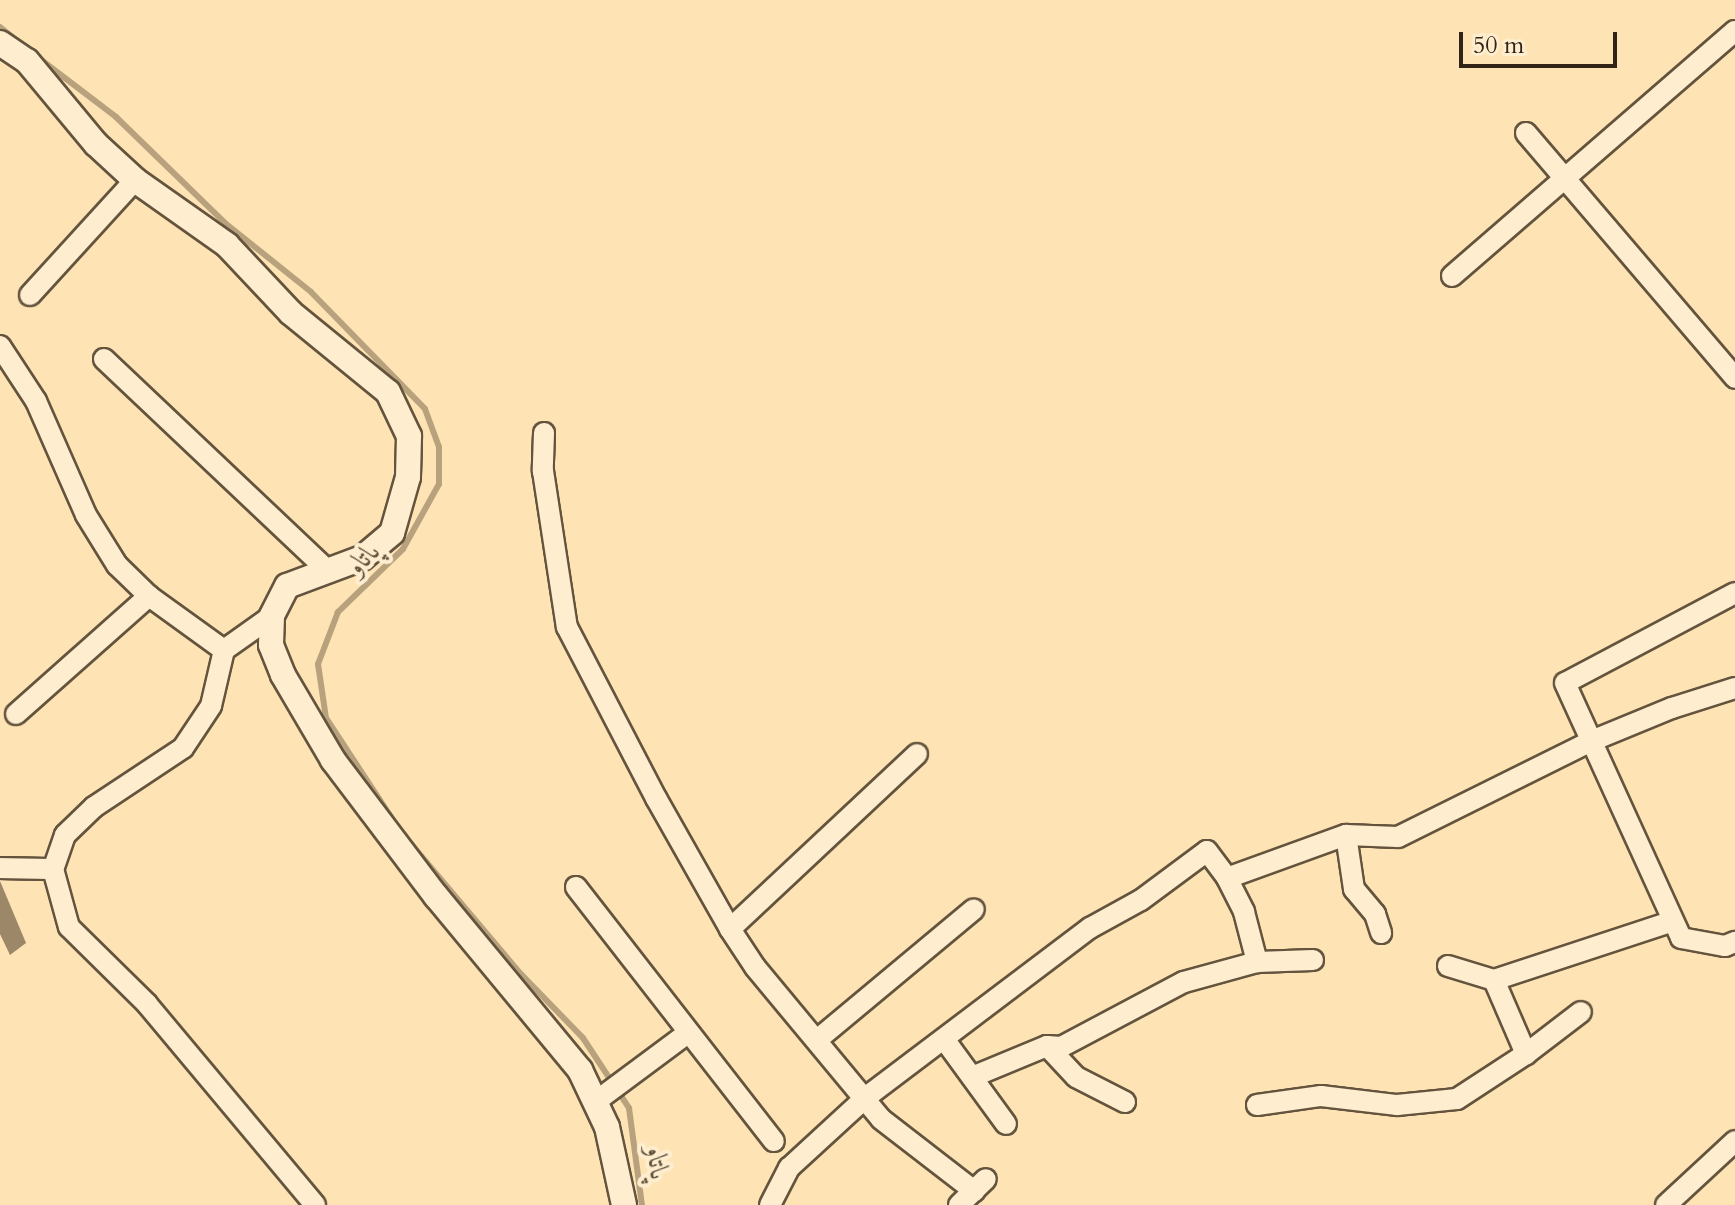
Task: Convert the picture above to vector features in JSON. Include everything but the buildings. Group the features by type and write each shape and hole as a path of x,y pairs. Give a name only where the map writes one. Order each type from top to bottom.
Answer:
{"street":[{"path":"1452,276 1732,38"},
{"path":"0,43 27,61 96,144 135,180 227,245 291,313 388,392 409,436 408,477 392,533 362,558 287,586 272,616 271,645 283,675 333,760 436,896 580,1070 607,1127 624,1205"},
{"path":"1526,133 1735,378"},
{"path":"30,295 135,180"},
{"path":"0,346 36,401 86,515 117,565 149,596 224,650"},
{"path":"104,359 329,572"},
{"path":"544,433 543,471 567,627 656,798 730,929 755,967 881,1119 973,1192"},
{"path":"1735,593 1565,683 1589,742 1681,938 1725,946 1735,942"},
{"path":"16,714 149,596"},
{"path":"272,616 224,650 211,706 183,748 94,807 65,835 53,869 69,927 147,1004 315,1205"},
{"path":"1227,878 1346,835 1398,837 1589,742 1672,708 1735,688"},
{"path":"730,929 917,754"},
{"path":"1346,835 1354,889 1375,914 1381,933"},
{"path":"770,1205 789,1168 865,1098 1090,928 1141,900 1207,851 1227,878 1244,912 1257,962"},
{"path":"0,868 53,869"},
{"path":"576,887 774,1141"},
{"path":"817,1040 974,909"},
{"path":"1448,966 1494,980 1673,921"},
{"path":"972,1077 1047,1046 1061,1047 1184,982 1257,962 1313,960"},
{"path":"1494,980 1526,1054"},
{"path":"1257,1105 1321,1096 1397,1105 1457,1099 1526,1054 1581,1012"},
{"path":"595,1102 688,1033"},
{"path":"944,1039 1006,1124"},
{"path":"1047,1046 1076,1077 1125,1102"},
{"path":"1666,1205 1735,1141"}],"waterway":[{"name":"پاتاو","path":"0,27 15,39"},
{"name":"پاتاو","path":"36,56 116,117 225,223 311,292 425,409 439,447 439,484 403,549 338,612 318,664 326,718 393,820"},
{"name":"پاتاو","path":"411,844 521,974 583,1038 629,1108 642,1205"}]}
